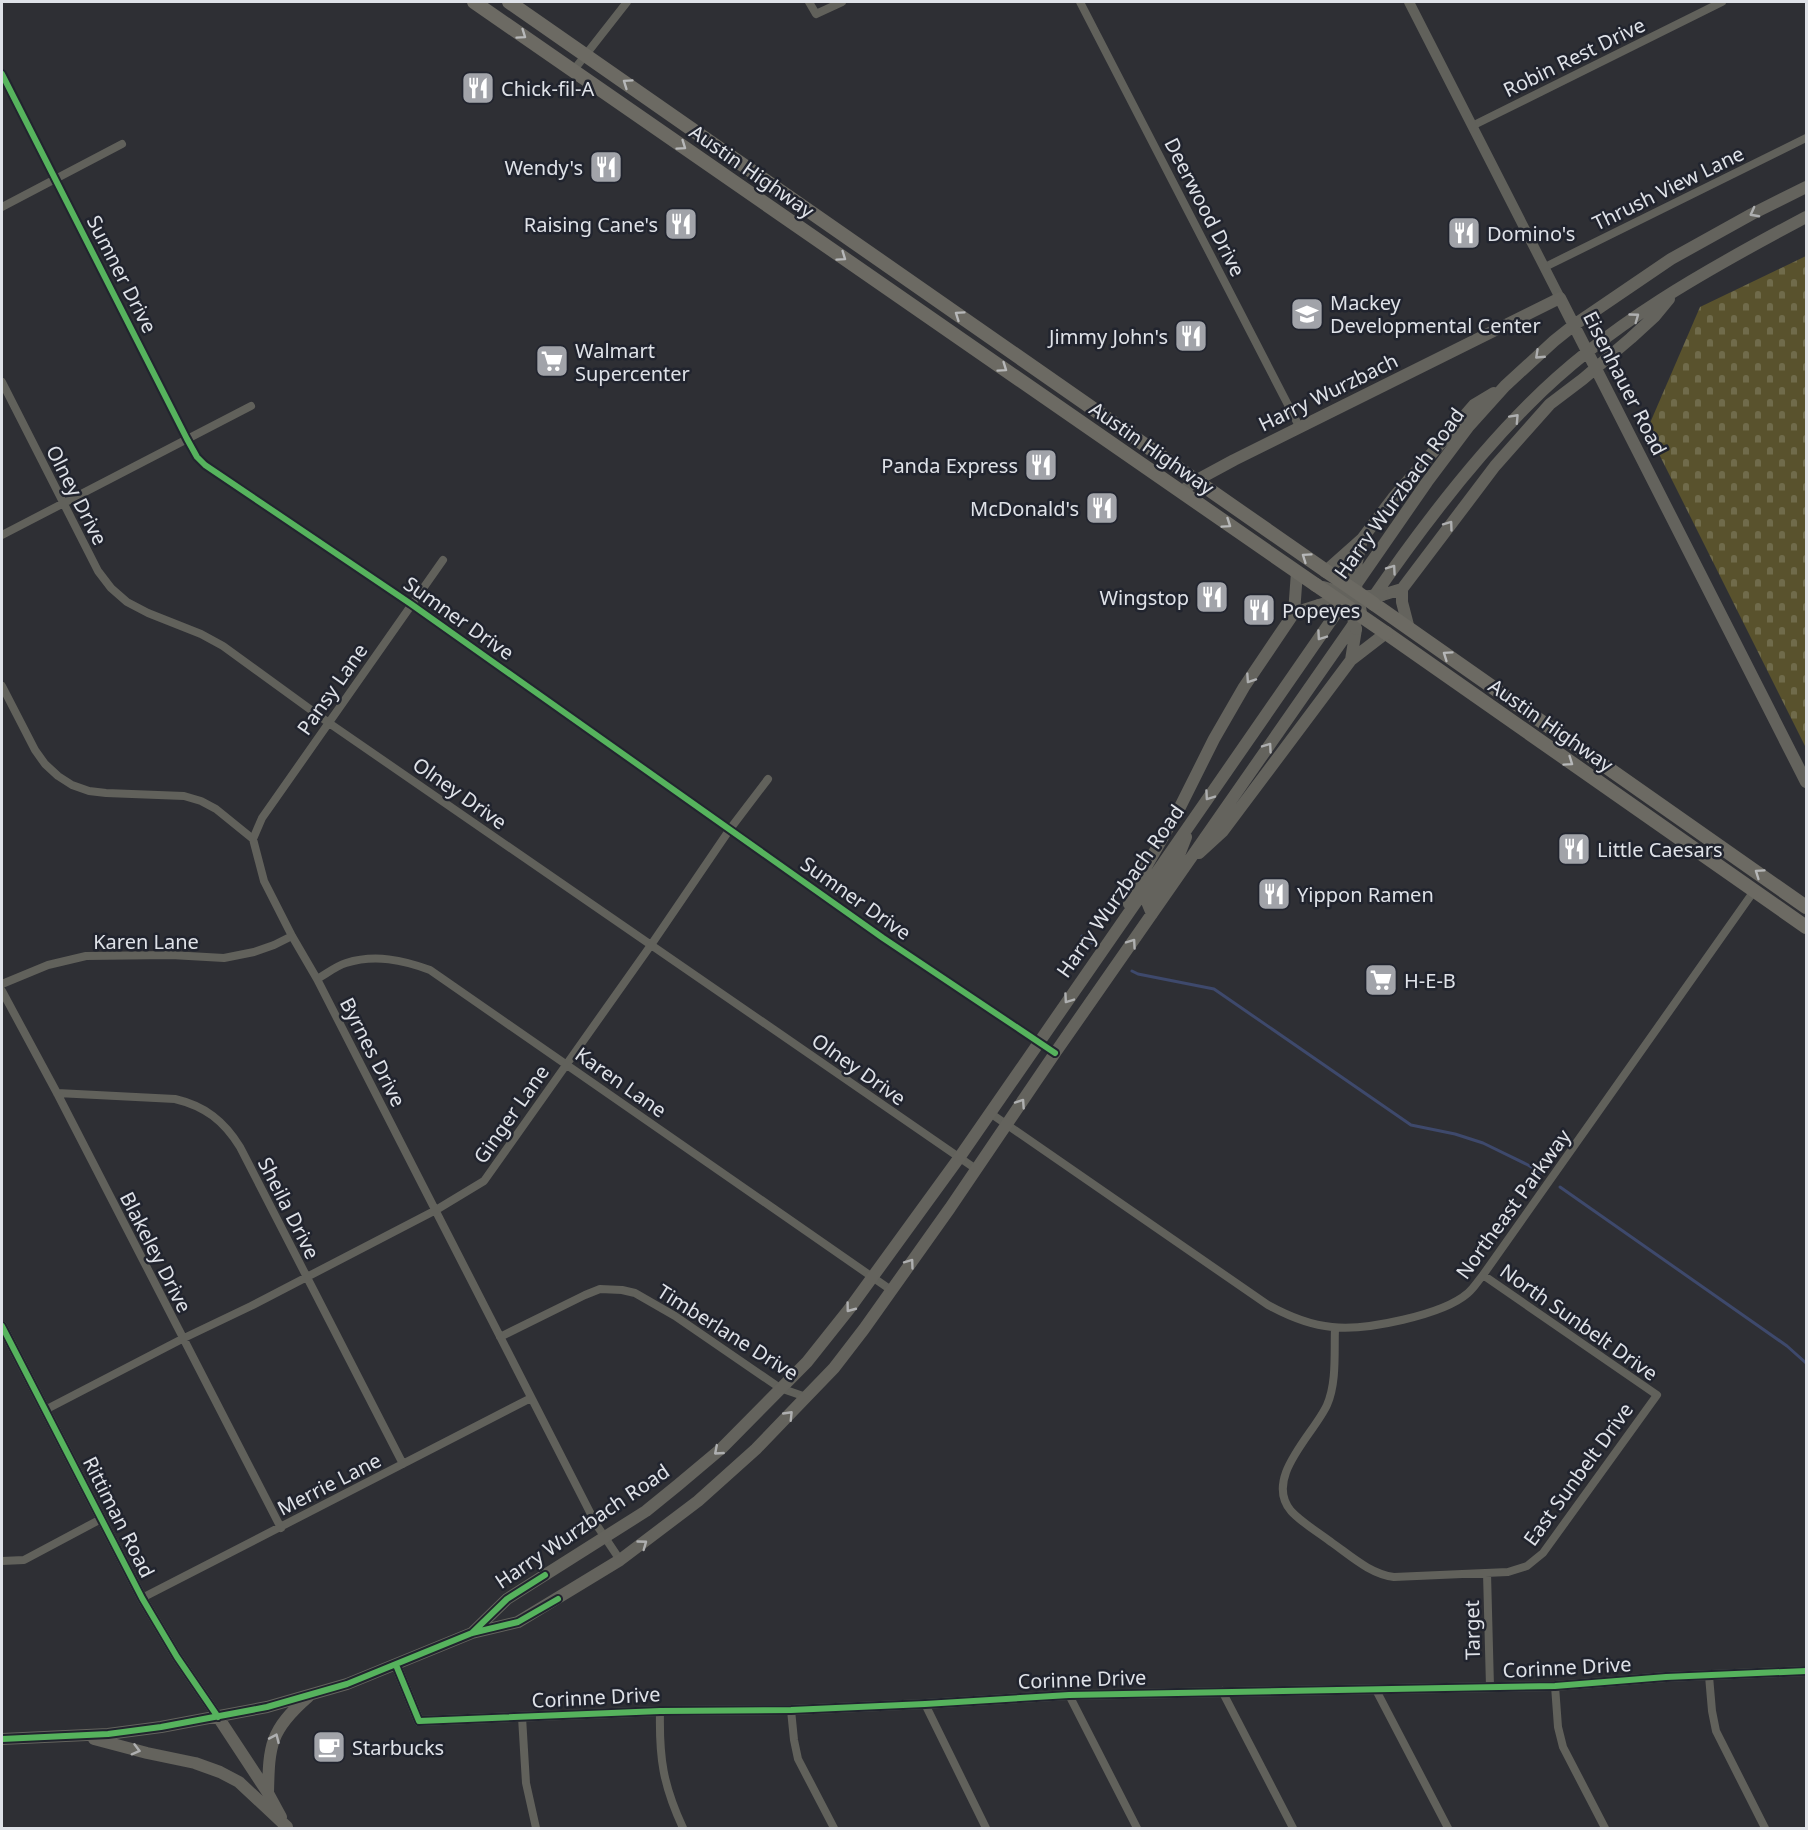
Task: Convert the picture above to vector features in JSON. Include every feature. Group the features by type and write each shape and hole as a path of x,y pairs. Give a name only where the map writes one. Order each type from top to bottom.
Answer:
{"main road":[{"name":"Austin Highway","path":"474,2 1316,585 1355,601 1409,629 1806,907"},
{"name":"Austin Highway","path":"509,2 1338,579 1355,601 1386,633 1806,927"},
{"name":"Harry Wurzbach Road","path":"472,1633 507,1599 646,1511 722,1448 807,1362 850,1308 959,1158 1427,482 1469,426 1506,387 1574,325 1671,259 1806,187"},
{"name":"Harry Wurzbach Road","path":"2,1739 108,1734 218,1717 347,1684 472,1633 518,1622 620,1560 662,1530 722,1481 834,1368 864,1329 1417,533 1500,434 1548,386 1588,352 1647,309 1745,249 1806,217"},
{"path":"1294,613 1402,589 1461,510 1550,404 1596,368 1655,316 1678,289"},
{"name":"Harry Wurzbach","path":"1181,492 1197,480 1560,298"},
{"name":"Eisenhauer Road","path":"1560,298 1806,782"},
{"path":"1326,571 1362,538 1393,498 1474,405 1506,387"},
{"path":"1351,660 1356,628 1354,574 1362,538"},
{"path":"1126,917 1134,888 1177,813 1214,739 1244,687 1294,613 1297,572"},
{"path":"1402,589 1402,602 1409,629"},
{"path":"1187,863 1223,831 1351,660 1386,633"},
{"path":"1426,662 1438,664 1485,697 1497,690"},
{"path":"1152,914 1148,902 1179,855 1191,822"},
{"path":"268,1793 269,1752 272,1740 292,1711 310,1695"},
{"name":"Rittiman Road","path":"218,1717 288,1828"},
{"path":"80,1735 147,1753 195,1762 220,1772 239,1782 288,1828"}],"street":[{"path":"573,71 627,2"},
{"path":"809,2 816,14 842,2"},
{"name":"Deerwood Drive","path":"1080,2 1300,428"},
{"name":"Eisenhauer Road","path":"1409,2 1560,298"},
{"name":"Robin Rest Drive","path":"1473,126 1720,2"},
{"name":"Sumner Drive","path":"2,74 197,457 216,474 411,604 884,938 1055,1053"},
{"name":"Thrush View Lane","path":"1545,267 1806,138"},
{"path":"2,207 122,144"},
{"name":"Olney Drive","path":"2,382 98,571 119,596 137,608 201,634 223,646 329,723 976,1169"},
{"path":"2,536 251,406"},
{"name":"Pansy Lane","path":"253,839 261,818 442,560"},
{"path":"2,686 35,750 45,764 72,785 89,791 184,796 201,801 216,808 253,839"},
{"name":"Ginger Lane","path":"45,1410 436,1210 484,1181 768,778"},
{"name":"Byrnes Drive","path":"253,839 264,881 317,979 596,1524 620,1560"},
{"name":"Northeast Parkway","path":"990,1113 1268,1305 1302,1320 1335,1328 1396,1322 1433,1310 1467,1294 1483,1275 1754,891"},
{"name":"Karen Lane","path":"2,984 48,965 86,956 160,955 224,958 254,952 292,936"},
{"name":"Karen Lane","path":"317,979 346,963 380,958 411,963 439,975 891,1290"},
{"name":"Blakeley Drive","path":"2,991 57,1093 280,1528"},
{"name":"Sheila Drive","path":"57,1093 175,1099 193,1104 218,1118 231,1132 240,1148 403,1464"},
{"name":"North Sunbelt Drive","path":"1483,1275 1657,1395"},
{"name":"Timberlane Drive","path":"500,1337 600,1289 622,1290 635,1293 675,1316 780,1388 806,1397"},
{"name":"Rittiman Road","path":"2,1326 142,1598 177,1657 218,1717"},
{"name":"East Sunbelt Drive","path":"1335,1328 1332,1383 1328,1403 1287,1468 1283,1489 1286,1504 1294,1513 1374,1572 1384,1576 1508,1572 1527,1566 1539,1557 1657,1395"},
{"name":"Merrie Lane","path":"142,1598 531,1398"},
{"path":"2,1561 24,1560 101,1519"},
{"name":"Target","path":"1487,1573 1490,1687"},
{"name":"Corinne Drive","path":"396,1665 419,1721 660,1711 791,1710 1069,1695 1555,1686 1666,1677 1806,1671"},
{"path":"1709,1676 1716,1731 1765,1828"},
{"path":"1555,1686 1558,1727 1563,1747 1605,1828"},
{"path":"1376,1690 1448,1828"},
{"path":"1222,1691 1293,1828"},
{"path":"1069,1695 1137,1828"},
{"path":"925,1704 986,1828"},
{"path":"791,1710 798,1759 834,1828"},
{"path":"660,1711 659,1747 662,1766 667,1788 683,1828"},
{"path":"522,1717 526,1783 536,1828"}],"green space":[{"path":"1806,256 1806,748 1647,430 1700,307"}],"waterway":[{"path":"1082,936 1092,943"},
{"path":"1132,971 1214,989 1411,1125 1455,1134 1483,1143 1541,1173"},
{"path":"1560,1187 1787,1346 1806,1363"}],"cycle path":[{"path":"2,74 187,439 197,457 205,465 411,604 883,938 1055,1053"},
{"path":"2,1326 142,1598 177,1657 218,1717"},
{"path":"472,1633 507,1599 545,1575"},
{"path":"2,1739 108,1734 161,1727 267,1707 347,1684 472,1633 518,1622 558,1599"},
{"path":"396,1665 419,1721 660,1711 791,1710 1069,1695 1555,1686 1666,1677 1806,1671"}],"place":[{"name":"Chick-fil-A","path":"478,88"},
{"name":"Wendy's","path":"606,167"},
{"name":"Raising Cane's","path":"681,224"},
{"name":"Domino's","path":"1464,233"},
{"name":"Mackey Developmental Center","path":"1307,314"},
{"name":"Jimmy John's","path":"1191,336"},
{"name":"Walmart Supercenter","path":"552,361"},
{"name":"Panda Express","path":"1041,465"},
{"name":"McDonald's","path":"1102,508"},
{"name":"Wingstop","path":"1212,597"},
{"name":"Popeyes","path":"1259,610"},
{"name":"Little Caesars","path":"1574,849"},
{"name":"Yippon Ramen","path":"1274,894"},
{"name":"H-E-B","path":"1381,980"},
{"name":"Starbucks","path":"329,1747"}]}
